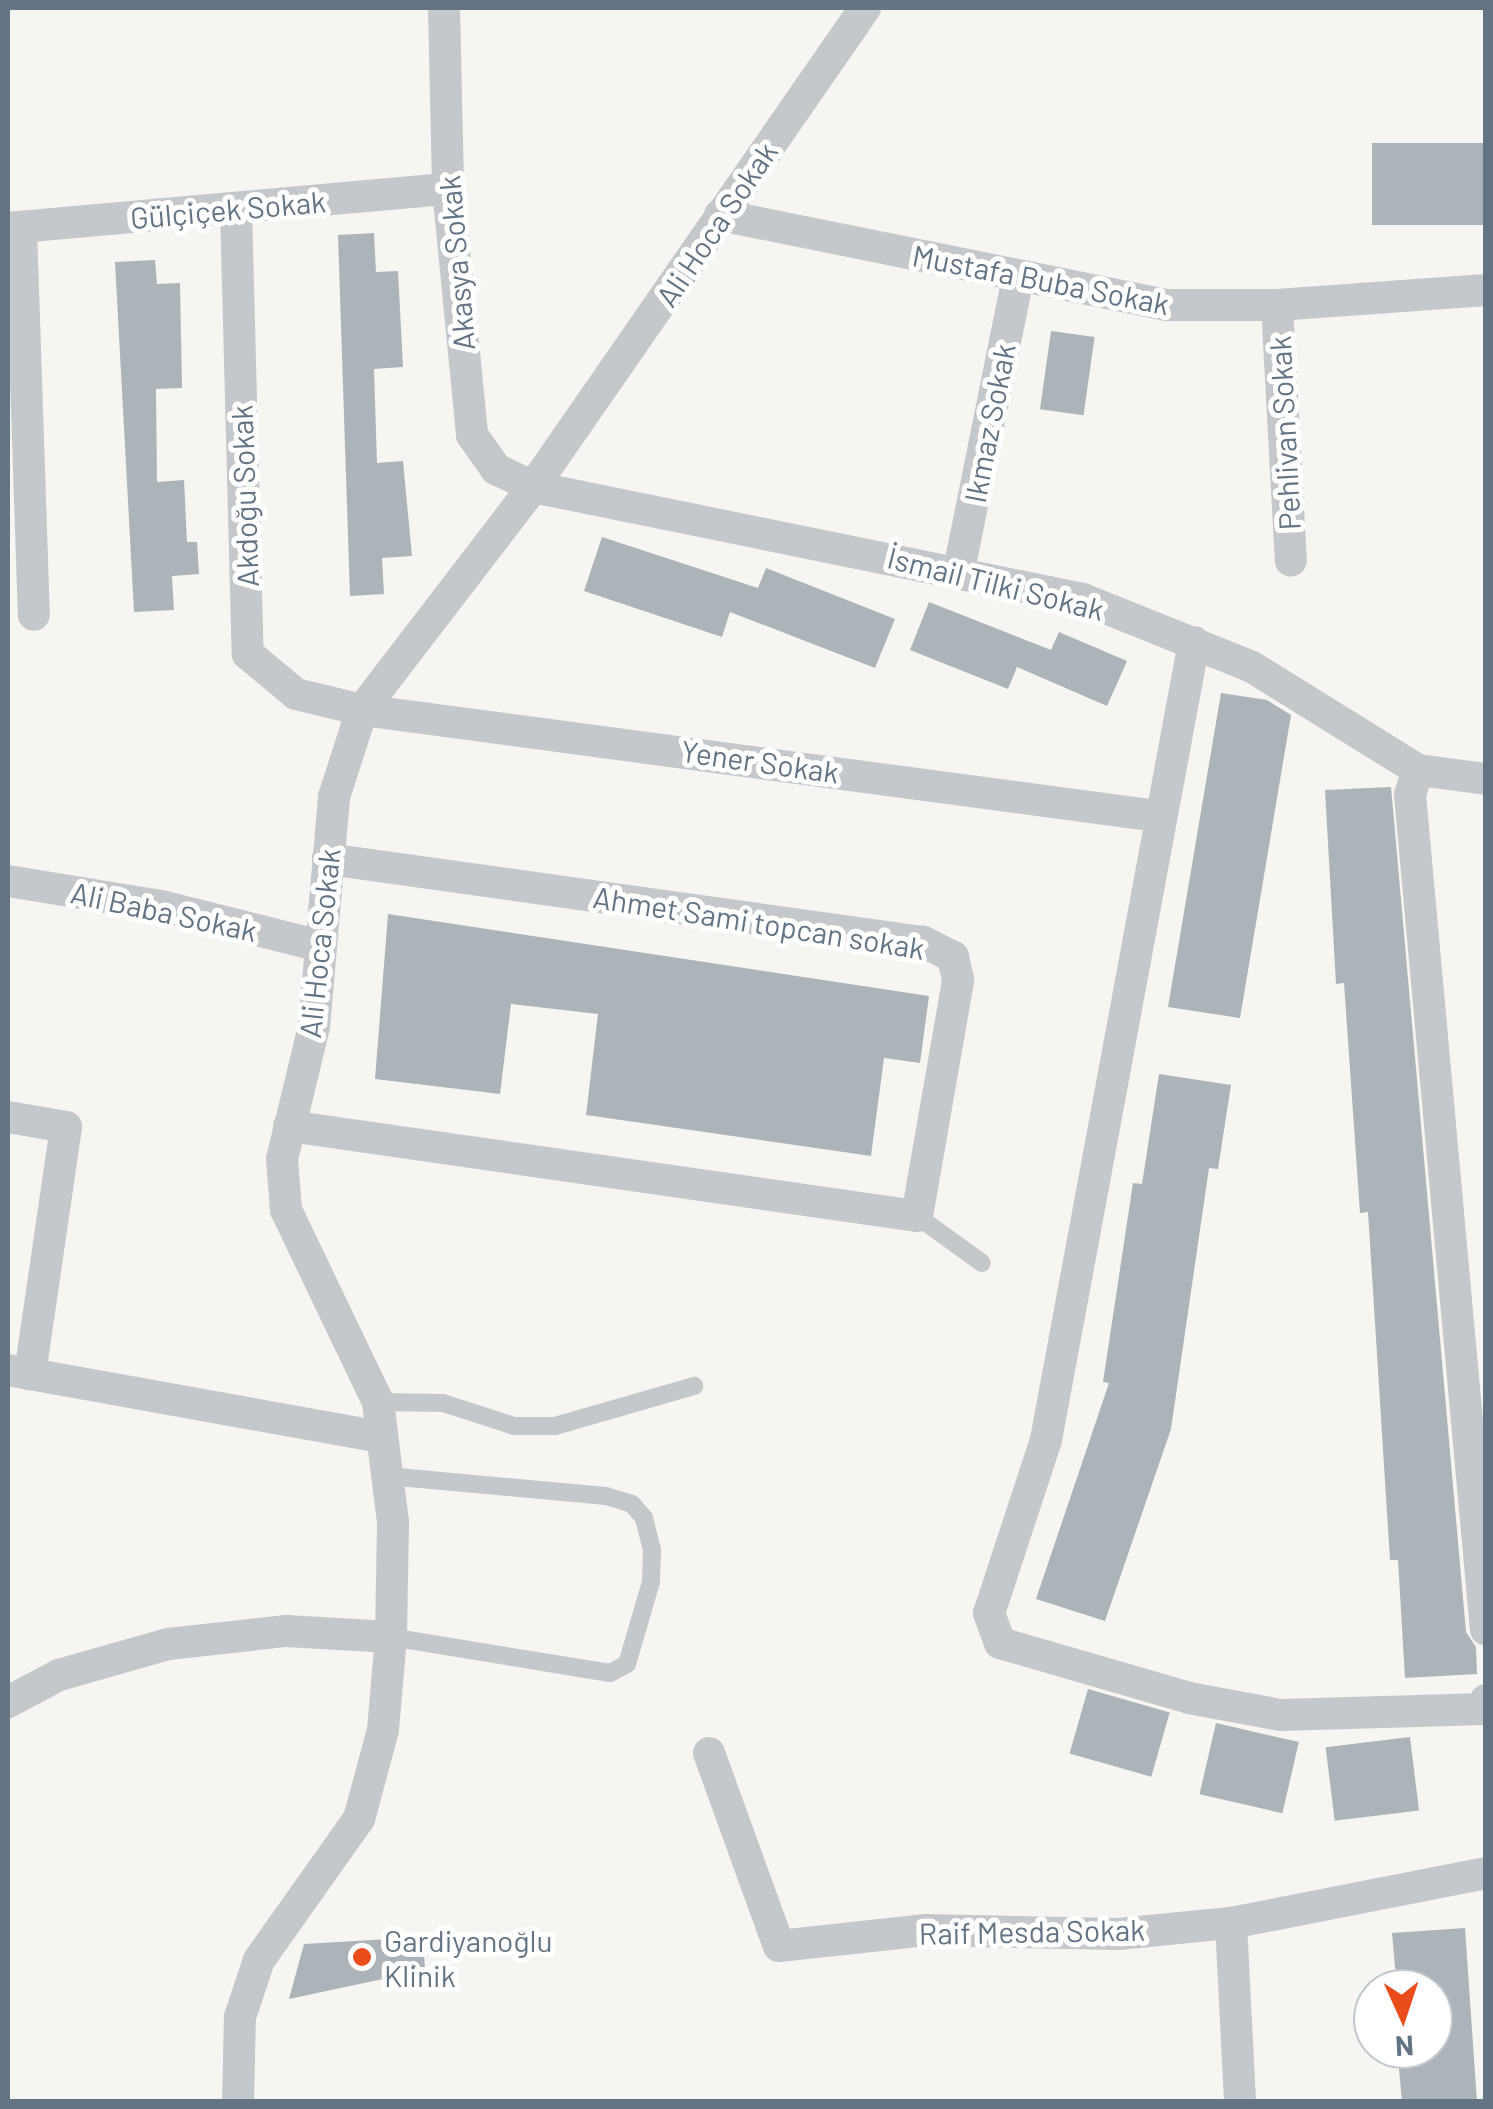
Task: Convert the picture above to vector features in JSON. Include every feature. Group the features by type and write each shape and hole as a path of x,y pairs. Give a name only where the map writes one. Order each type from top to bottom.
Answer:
{"street":[{"name":"Akasya Sokak","path":"444,8 448,189 472,434 496,469 533,487"},
{"name":"Ali Hoca Sokak","path":"238,2102 240,2017 259,1960 359,1818 383,1730 391,1637 388,1476 378,1402 286,1210 282,1158 314,1027 334,797 362,710 533,487 865,8"},
{"name":"Gülçiçek Sokak","path":"14,228 448,189"},
{"name":"Akdoğu Sokak","path":"236,209 248,654 296,694 362,710"},
{"name":"Mustafa Buba Sokak","path":"720,215 1167,305 1277,305 1486,290"},
{"path":"14,228 34,615"},
{"name":"Ikmaz Sokak","path":"959,570 1018,278"},
{"name":"Pehlivan Sokak","path":"1277,305 1291,561"},
{"name":"İsmail Tilki Sokak","path":"533,487 959,570 1083,599 1252,667 1418,770 1486,779"},
{"path":"1194,642 1158,816 1046,1440 989,1614 1000,1643 1188,1698 1282,1715 1485,1708 1486,1700"},
{"name":"Yener Sokak","path":"362,710 1158,816"},
{"path":"1418,770 1410,795 1486,1630"},
{"name":"Ahmet Sami topcan sokak","path":"328,859 923,942 953,957 958,980 918,1216"},
{"name":"Ali Baba Sokak","path":"8,880 161,906 320,946"},
{"path":"8,1116 66,1127 19,1372 382,1437"},
{"path":"289,1126 918,1216"},
{"path":"8,1702 59,1675 168,1644 286,1631 391,1637"},
{"name":"Raif Mesda Sokak","path":"709,1753 779,1946 926,1930 1118,1934 1231,1923 1486,1874"},
{"path":"1231,1923 1240,2102"}],"lane":[{"path":"918,1216 982,1262"},
{"path":"378,1402 443,1403 514,1426 555,1426 694,1386"},
{"path":"388,1476 606,1496 632,1504 644,1518 652,1551 651,1582 627,1664 610,1673 391,1637"}],"building":[{"path":"1372,143 1486,143 1486,225 1372,225"},
{"path":"374,233 376,272 398,271 403,367 374,369 377,463 403,461 412,556 382,558 384,594 350,596 338,235"},
{"path":"155,260 157,284 180,283 182,388 156,389 157,482 184,480 187,542 197,542 199,574 172,576 174,610 134,612 115,262"},
{"path":"1051,331 1095,337 1084,415 1040,409"},
{"path":"602,537 758,588 766,568 895,619 875,668 730,612 722,637 584,591"},
{"path":"929,602 1051,650 1059,632 1127,661 1107,706 1017,667 1008,689 910,650"},
{"path":"1221,693 1267,700 1291,715 1240,1018 1168,1007"},
{"path":"1391,787 1466,1632 1476,1647 1477,1674 1405,1678 1398,1560 1390,1560 1368,1212 1360,1213 1344,983 1336,984 1325,790"},
{"path":"388,914 929,996 920,1063 884,1058 871,1156 586,1115 598,1014 511,1004 500,1094 375,1079"},
{"path":"1159,1074 1231,1085 1218,1169 1209,1168 1171,1429 1105,1621 1036,1599 1109,1383 1103,1382 1133,1183 1142,1184"},
{"path":"1088,1689 1170,1712 1151,1777 1070,1753"},
{"path":"1216,1723 1299,1742 1282,1813 1200,1794"},
{"path":"1410,1737 1419,1810 1335,1821 1326,1747"},
{"path":"1465,1928 1477,2102 1402,2102 1399,2069 1453,2069 1453,1969 1395,1969 1392,1933"},
{"name":"Gardiyanoğlu Klinik","path":"423,1937 425,1970 289,1999 304,1944"}],"place":[{"name":"Gardiyanoğlu Klinik","path":"362,1957"}]}
